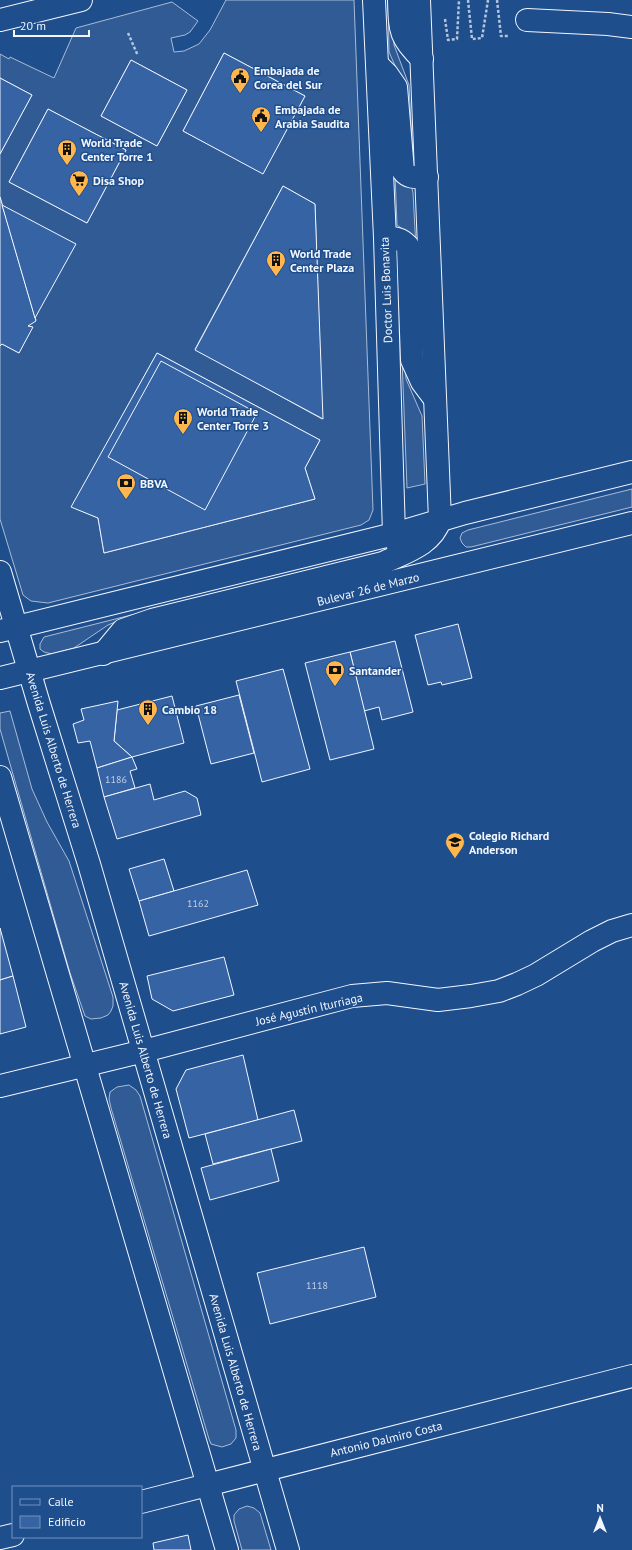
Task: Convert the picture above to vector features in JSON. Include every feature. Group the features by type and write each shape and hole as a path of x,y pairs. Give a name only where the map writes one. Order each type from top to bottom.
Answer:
{"street":[{"path":"0,20 81,0"},
{"name":"Doctor Luis Bonavita","path":"374,0 385,238 394,534 408,579"},
{"path":"412,2 422,59 434,398 440,520"},
{"path":"527,20 608,24 632,27"},
{"path":"377,64 387,74 396,87 402,171 411,177 427,177"},
{"path":"385,238 404,241 408,246 412,360 422,382 434,398"},
{"path":"8,629 394,534 440,520 632,472"},
{"name":"Bulevar 26 de Marzo","path":"103,654 123,630 152,620 383,562 400,555 429,539 437,530 440,520"},
{"name":"Bulevar 26 de Marzo","path":"0,678 103,654 632,523"},
{"name":"Avenida Luis Alberto de Herrera","path":"0,572 8,629 29,672 89,864 288,1550"},
{"path":"0,777 227,1550"},
{"name":"José Agustín Iturriaga","path":"0,1086 144,1051 352,996 387,994 438,1000 499,991 536,975 592,941 612,931 632,924"},
{"name":"Antonio Dalmiro Costa","path":"142,1502 632,1376"},
{"path":"0,1538 12,1535"}],"path":[{"path":"412,2 444,6 448,40 457,39 459,0"},
{"path":"468,0 472,39 482,38 488,0"},
{"path":"128,33 138,56"}],"shaded area":[{"path":"226,0 354,0 373,510 369,520 361,525 48,603 31,601 23,595 0,519 0,346 2,344 19,353 32,327 28,326 36,320 0,197 0,154 32,95 0,78 0,54 9,59 10,57 54,78 76,28 172,2 198,21 190,32 185,35 171,38 174,52 184,51 199,44 210,30","holes":["224,53 305,96 263,173 183,131","131,60 187,90 157,146 101,116","48,109 126,150 87,223 9,182","283,186 315,204 322,419 195,349","157,353 320,440 305,468 315,499 104,553 98,518 72,507"]},
{"path":"388,0 392,0 394,45 409,85 413,162 404,86 389,52"},
{"path":"395,174 412,188 416,248 404,230 397,225"},
{"path":"398,256 401,256 406,379 422,416 425,484 407,488"},
{"path":"632,489 632,507 471,547 466,547 460,538 462,533 468,530"},
{"path":"373,554 375,555 123,619 108,625 74,648 52,654 44,652 40,649 40,644 44,637"},
{"path":"10,711 32,789 47,822 69,861 113,997 113,1006 111,1011 108,1015 101,1018 91,1019 85,1016 70,973 0,729 0,713"},
{"path":"129,1085 136,1090 140,1096 236,1430 236,1438 231,1444 222,1447 211,1444 209,1439 111,1108 109,1099 110,1092 117,1087"},
{"path":"247,1506 254,1508 260,1513 271,1550 242,1550 234,1521 234,1515 239,1509"}],"building":[{"path":"224,53 305,96 263,174 183,131"},
{"path":"131,60 187,90 157,146 101,116"},
{"path":"0,78 32,95 0,154"},
{"name":"World Trade Center Torre 1","path":"48,109 126,150 87,223 9,182"},
{"name":"World Trade Center Plaza","path":"283,186 315,204 323,419 195,350"},
{"path":"0,197 36,321 28,326 33,327 19,353 2,344 0,346"},
{"path":"2,205 76,244 35,318"},
{"path":"157,353 320,440 305,468 315,499 104,553 98,518 71,507"},
{"name":"World Trade Center Torre 3","path":"161,361 257,413 205,510 108,457"},
{"path":"458,624 472,678 442,685 441,682 428,685 415,635"},
{"path":"395,641 413,712 382,720 379,707 364,711 350,652"},
{"name":"Santander","path":"350,652 374,749 330,760 305,663"},
{"path":"283,669 310,769 262,782 236,681"},
{"path":"239,695 254,753 211,764 196,706"},
{"name":"Cambio 18","path":"172,696 184,743 132,757 114,741 117,710"},
{"path":"118,701 114,741 132,757 97,768 90,741 78,743 73,724 84,720 81,709"},
{"path":"132,757 137,769 130,771 135,788 104,797 97,768"},
{"path":"150,784 154,800 185,791 197,798 201,815 117,839 104,797"},
{"path":"164,859 174,891 139,901 129,869"},
{"path":"247,870 258,905 149,936 139,901"},
{"path":"0,928 13,976 0,980"},
{"path":"224,957 234,995 173,1011 152,999 147,976"},
{"path":"13,976 26,1027 0,1034 0,980"},
{"path":"243,1055 258,1120 189,1138 176,1089 186,1070"},
{"path":"294,1110 302,1141 213,1164 205,1134"},
{"path":"271,1149 279,1181 210,1200 201,1168"},
{"path":"364,1247 376,1297 270,1324 257,1273"},
{"path":"188,1535 191,1550 154,1550 153,1543"}],"place":[{"name":"Embajada de Corea del Sur","path":"240,94"},
{"name":"Embajada de Arabia Saudita","path":"261,133"},
{"name":"World Trade Center Torre 1","path":"67,166"},
{"name":"Disa Shop","path":"79,197"},
{"name":"World Trade Center Plaza","path":"276,277"},
{"name":"World Trade Center Torre 3","path":"183,435"},
{"name":"BBVA","path":"126,500"},
{"name":"Santander","path":"335,687"},
{"name":"Cambio 18","path":"148,726"},
{"name":"Colegio Richard Anderson","path":"455,859"}]}
